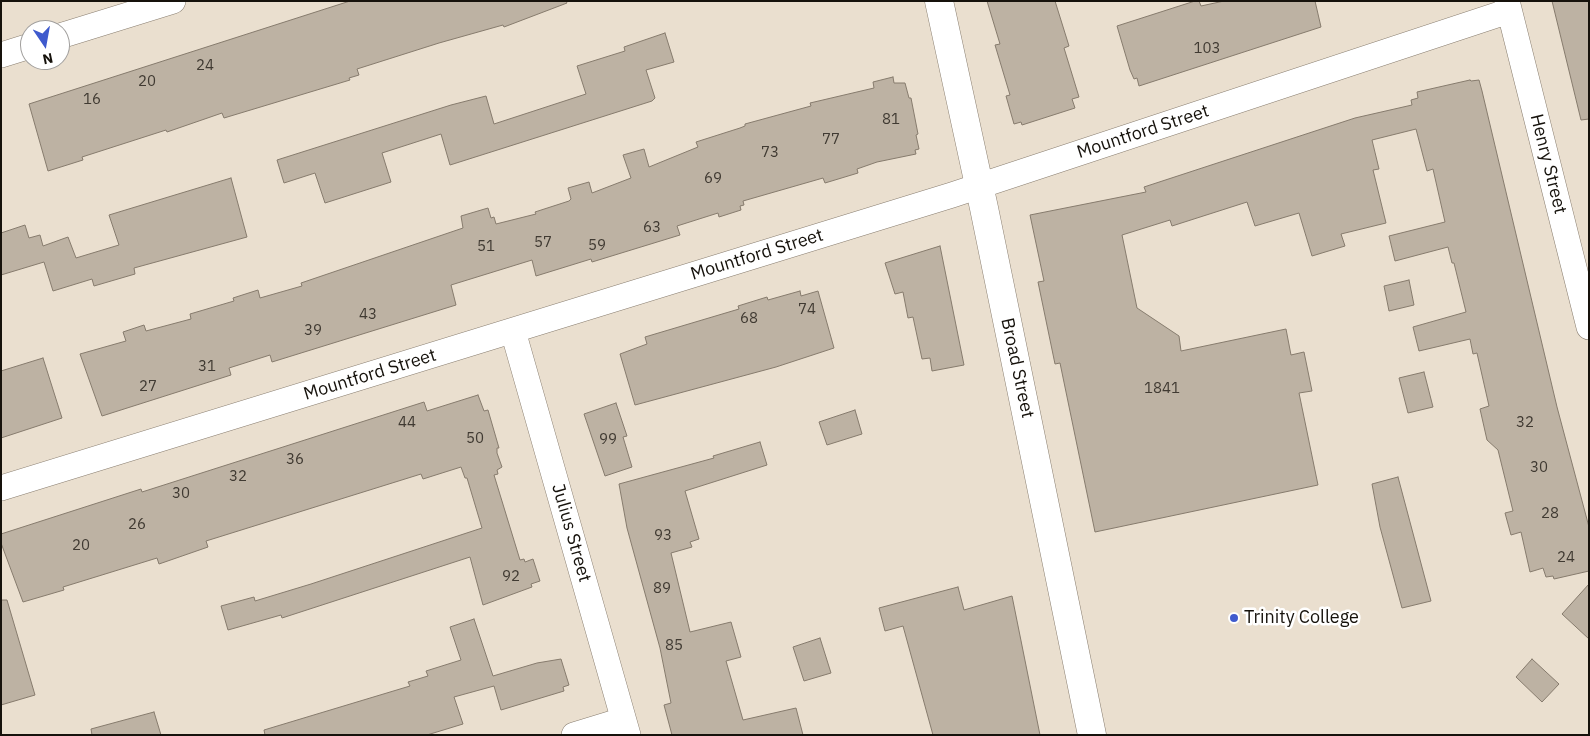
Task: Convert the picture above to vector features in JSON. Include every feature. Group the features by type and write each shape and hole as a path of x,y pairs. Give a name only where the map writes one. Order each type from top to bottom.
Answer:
{"main road":[{"name":"Broad Street","path":"939,1 980,186 1092,735"}],"street":[{"path":"70,33 173,1"},
{"name":"Mountford Street","path":"1,488 980,186 1508,6"},
{"name":"Henry Street","path":"1508,6 1589,327"},
{"path":"1,55 20,49"},
{"name":"Julius Street","path":"513,331 626,727"},
{"path":"574,735 626,727"}],"building":[{"path":"350,1 566,1 567,3 504,27 503,25 439,43 357,69 359,75 349,78 350,80 224,118 222,113 167,132 166,130 82,157 83,160 48,171 29,104"},
{"path":"987,1 1055,1 1069,46 1064,48 1079,97 1072,99 1075,108 1022,125 1021,122 1014,124 1006,96 1010,95 995,45 1000,44"},
{"path":"1199,1 1201,6 1224,1 1315,1 1321,27 1139,86 1137,78 1134,79 1130,70 1117,26"},
{"path":"1552,1 1589,1 1589,119 1581,120"},
{"path":"665,33 674,62 646,70 655,98 652,101 450,165 441,134 382,153 391,182 325,203 315,173 284,183 277,160 451,105 486,96 494,124 586,94 577,66 625,51 624,47"},
{"path":"893,77 894,83 905,83 909,98 911,98 918,134 916,135 919,149 915,150 916,154 877,162 857,169 858,173 825,183 823,178 743,201 744,205 740,206 741,210 719,217 718,213 677,226 680,235 592,262 591,259 536,276 532,260 451,285 456,305 272,362 270,355 229,368 231,375 102,416 80,354 126,341 123,332 144,325 146,331 191,319 190,314 234,301 233,298 258,290 260,298 302,286 301,283 463,228 461,216 488,208 491,218 494,217 496,224 536,214 535,212 569,201 571,199 568,188 589,182 592,193 631,178 623,155 644,149 649,167 698,147 696,142 740,128 745,126 745,124 811,106 810,103 874,88 873,82"},
{"path":"1470,80 1479,80 1482,91 1557,407 1589,527 1589,571 1554,579 1553,576 1546,577 1543,568 1530,572 1521,532 1511,535 1505,513 1513,511 1498,450 1487,440 1480,409 1489,406 1477,353 1473,354 1470,339 1419,351 1413,327 1466,312 1454,263 1452,263 1448,247 1395,261 1389,236 1445,222 1433,169 1427,171 1416,129 1372,140 1379,169 1373,170 1386,223 1341,234 1345,246 1312,256 1299,213 1255,226 1247,202 1172,226 1170,220 1122,235 1137,308 1179,336 1181,351 1286,329 1291,355 1304,352 1312,391 1299,393 1318,485 1095,532 1060,363 1055,364 1038,282 1044,281 1030,215 1146,192 1144,187 1355,118 1412,105 1411,100 1418,98 1417,92"},
{"path":"231,178 247,237 134,268 135,274 94,286 92,279 53,291 44,262 1,275 1,233 25,225 29,238 40,235 43,246 68,237 76,258 119,245 109,215"},
{"path":"940,246 964,365 932,371 930,358 922,359 913,317 908,318 903,292 895,294 885,263"},
{"path":"1409,280 1414,305 1389,311 1384,286"},
{"path":"800,291 801,296 818,291 834,348 776,367 635,405 620,354 647,344 645,337 739,309 738,306 767,297 768,300"},
{"path":"43,358 62,418 1,438 1,371"},
{"path":"1424,372 1433,407 1408,413 1399,378"},
{"path":"478,395 484,411 488,410 499,448 497,448 497,453 502,467 497,470 498,474 494,475 520,560 524,559 525,562 533,559 540,581 531,584 532,587 483,605 470,557 282,618 281,615 228,630 221,606 254,597 255,601 482,528 467,478 465,478 461,467 423,479 421,474 206,541 208,547 159,564 157,558 63,587 64,590 23,602 1,543 1,534 141,489 142,492 424,402 427,411"},
{"path":"616,403 627,436 623,437 632,467 605,476 584,414"},
{"path":"855,410 862,434 827,445 819,422"},
{"path":"760,442 767,465 685,491 699,539 690,542 692,547 671,553 690,632 731,622 741,657 726,661 743,720 796,708 803,735 672,735 664,705 671,703 660,648 627,528 619,484 714,458 713,456"},
{"path":"1398,477 1431,601 1402,608 1380,527 1372,484"},
{"path":"1589,584 1589,639 1562,614"},
{"path":"958,587 964,610 1012,596 1040,735 933,735 903,626 885,631 879,608"},
{"path":"1,600 7,600 35,695 1,705"},
{"path":"474,619 493,676 537,663 561,659 569,685 563,687 564,691 501,710 494,686 454,697 463,724 427,735 265,735 264,730 410,686 408,682 428,676 426,671 461,660 450,627"},
{"path":"820,638 831,673 804,681 793,647"},
{"path":"1532,659 1559,684 1542,702 1516,677"},
{"path":"154,712 161,735 92,735 91,729"}],"place":[{"name":"Trinity College","path":"1234,618"}]}
